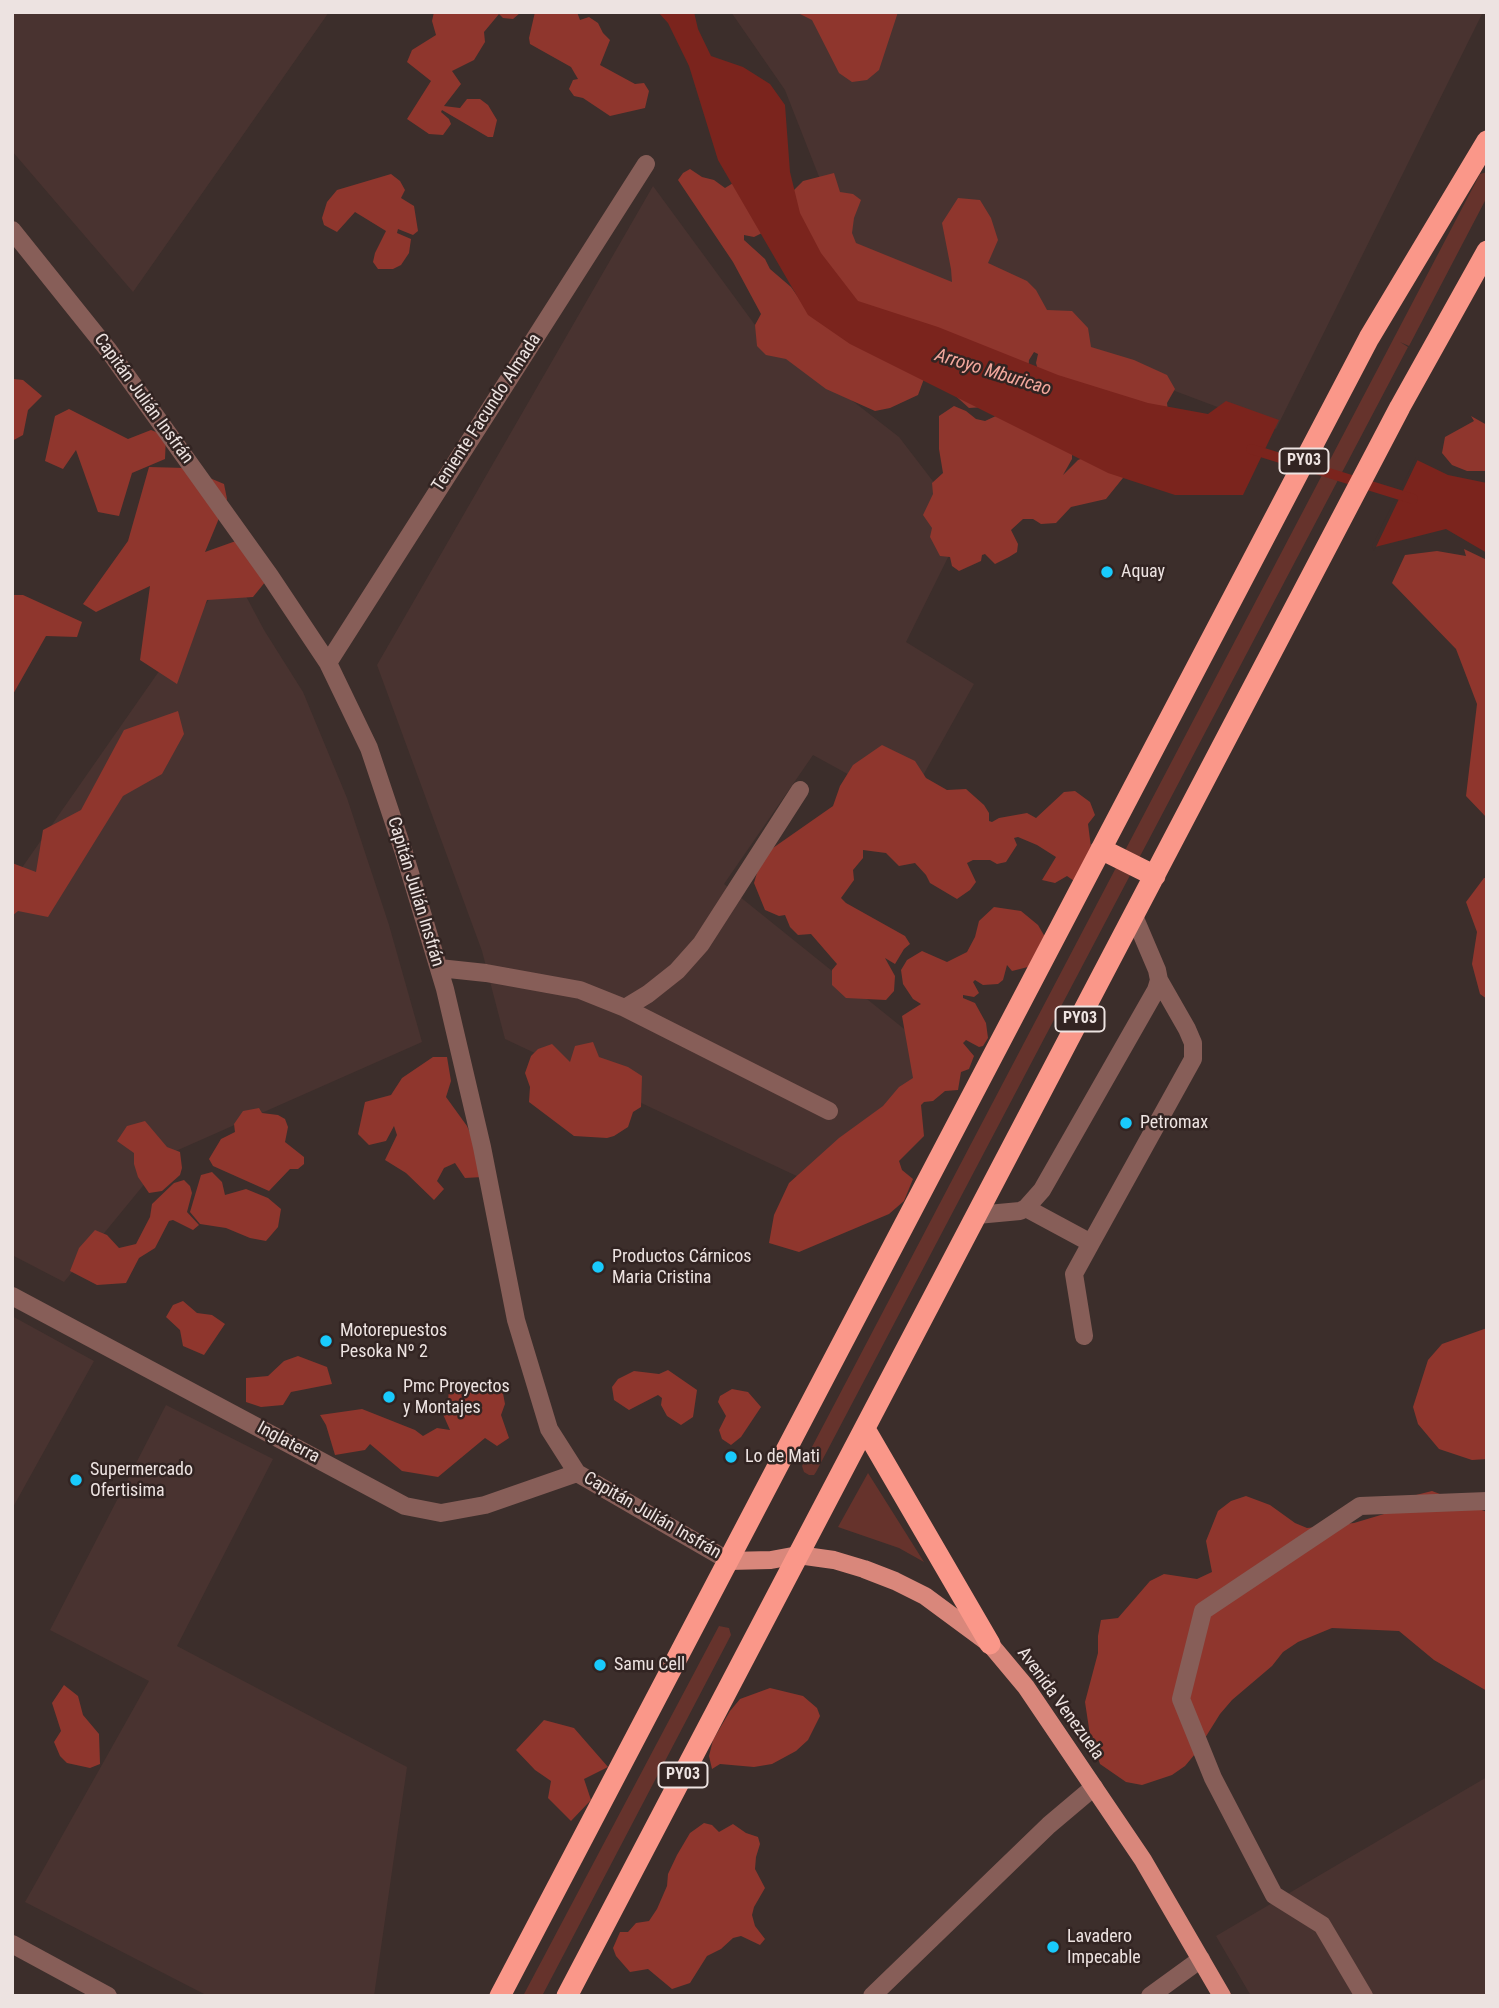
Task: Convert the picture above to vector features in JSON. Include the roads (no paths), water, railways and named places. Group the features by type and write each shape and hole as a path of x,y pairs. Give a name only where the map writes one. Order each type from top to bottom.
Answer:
{"highway":[{"name":"PY03","path":"500,1996 1369,338 1485,149"},
{"name":"PY03","path":"567,1996 1400,407 1487,251"},
{"path":"1101,849 1154,876"},
{"path":"865,1429 990,1644"}],"main road":[{"name":"Avenida Venezuela","path":"729,1561 771,1560 798,1555 834,1560 895,1581 925,1596 990,1644 1027,1687 1143,1860 1222,1996"}],"street":[{"name":"Teniente Facundo Almada","path":"328,663 646,163"},
{"name":"Capitán Julián Insfrán","path":"12,230 117,362 199,475 328,663 369,748 439,968 482,1147 516,1320 549,1429 577,1473 729,1561"},
{"path":"625,1008 677,971 701,944 800,790"},
{"path":"1084,1336 1074,1274 1193,1059 1193,1043 1159,980 1152,956 1133,916"},
{"path":"439,968 485,973 580,990 625,1008 829,1111"},
{"path":"977,1214 1026,1208 1042,1190 1159,980"},
{"path":"1026,1208 1091,1243"},
{"name":"Inglaterra","path":"12,1296 405,1506 442,1513 485,1505 577,1473"},
{"path":"1364,1996 1322,1926 1274,1895 1213,1778 1181,1699 1187,1674 1203,1611 1360,1506 1487,1501"},
{"path":"872,1996 1049,1825 1094,1787"},
{"path":"12,1944 108,1996"},
{"path":"1150,1996 1201,1959"}],"water":[{"path":"658,12 694,12 698,29 711,56 743,67 770,84 785,105 790,172 800,213 821,253 858,301 938,327 1058,375 1148,403 1208,414 1226,401 1279,420 1243,495 1175,495 1108,473 850,344 808,315 718,160 689,66 668,23"},
{"path":"1417,460 1448,475 1487,483 1487,553 1446,529 1375,547"}],"waterway":[{"name":"Arroyo Mburicao","path":"1251,449 1413,499"}],"place":[{"name":"Aquay","path":"1107,572"},
{"name":"Petromax","path":"1126,1123"},
{"name":"Productos Cárnicos Maria Cristina","path":"598,1267"},
{"name":"Motorepuestos Pesoka Nº 2","path":"326,1341"},
{"name":"Pmc Proyectos y Montajes","path":"389,1397"},
{"name":"Lo de Mati","path":"731,1457"},
{"name":"Supermercado Ofertisima","path":"76,1480"},
{"name":"Samu Cell","path":"600,1665"},
{"name":"Lavadero Impecable","path":"1053,1947"}]}
